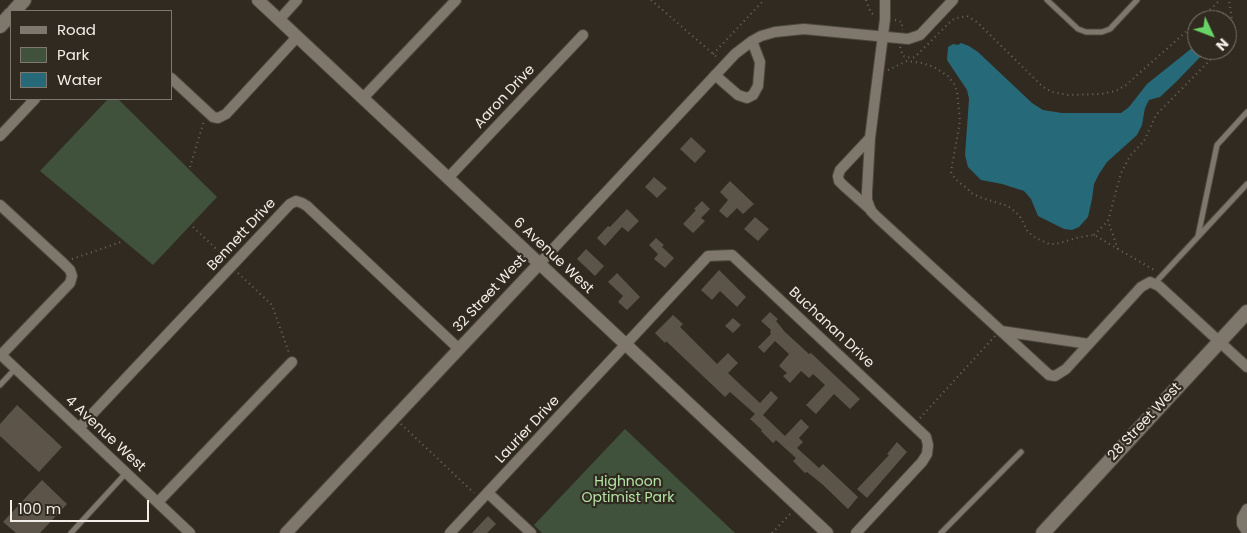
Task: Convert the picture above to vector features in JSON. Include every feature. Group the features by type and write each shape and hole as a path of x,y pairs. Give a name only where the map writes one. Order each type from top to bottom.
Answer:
{"main road":[{"path":"15,10 24,0"},
{"path":"0,26 10,15"},
{"name":"28 Street West","path":"1043,533 1247,312"}],"street":[{"name":"6 Avenue West","path":"258,0 827,533"},
{"path":"279,20 297,0"},
{"path":"363,98 456,0"},
{"path":"872,211 867,200 870,138 886,19 885,0"},
{"path":"901,39 915,38 920,35 953,0"},
{"name":"32 Street West","path":"286,533 735,54 761,36 791,29 901,39"},
{"name":"Aaron Drive","path":"448,178 583,35"},
{"path":"172,79 207,112 213,117 218,118 226,114 298,37"},
{"path":"716,75 738,94 747,98 753,95 758,86 760,62 752,41"},
{"path":"0,136 34,100"},
{"path":"870,138 840,170 839,181 1049,375 1054,376 1066,369 1150,283 1220,341 1247,367"},
{"name":"Bennett Drive","path":"79,428 290,204 296,201 302,203 459,349"},
{"path":"0,205 63,263 70,270 72,276 70,283 1,355"},
{"name":"Buchanan Drive","path":"626,345 708,256 732,254 926,437 928,445 927,454 922,462 856,533"},
{"path":"1000,331 1089,344"},
{"name":"Laurier Drive","path":"450,533 626,345"},
{"name":"4 Avenue West","path":"1,355 190,533"},
{"path":"158,502 292,362"},
{"path":"485,496 531,533"},
{"path":"1247,509 1242,518 1242,524 1247,532"}],"lane":[{"path":"1048,0 1078,30 1102,32 1110,29 1137,0"},
{"path":"1198,236 1218,145 1247,112"},
{"path":"1150,283 1162,274 1247,184"},
{"path":"0,385 15,369"},
{"path":"941,533 1021,452"},
{"path":"71,533 126,473"}],"path":[{"path":"651,0 713,54 764,0"},
{"path":"866,0 871,13 886,19 902,22 900,48 901,54 905,57 912,58 952,20 967,16 977,22 1044,88 1067,95 1102,94 1126,85 1187,31"},
{"path":"1210,10 1220,0"},
{"path":"878,75 907,61 934,67 948,76 957,92 960,121 951,172 955,179 968,188 971,193 1008,206 1019,216 1028,232 1049,244 1056,244 1094,235 1108,221 1121,173 1130,156 1144,141 1156,115 1210,60"},
{"path":"190,167 207,112"},
{"path":"1108,221 1118,250"},
{"path":"193,227 272,305 292,362"},
{"path":"1094,235 1162,274"},
{"path":"63,263 121,242"},
{"path":"914,425 1000,331"},
{"path":"394,418 485,496"},
{"path":"772,533 798,506"}],"green space":[{"path":"107,100 119,100 217,197 153,265 40,171"},
{"name":"Highnoon Optimist Park","path":"625,429 735,533 542,533 534,525"}],"water":[{"path":"961,43 978,52 1032,103 1043,110 1062,113 1121,113 1129,107 1147,84 1187,52 1187,60 1197,60 1160,97 1149,100 1137,135 1107,162 1094,184 1088,217 1079,227 1072,230 1064,229 1038,216 1031,199 1024,191 981,180 968,167 965,155 969,99 967,90 947,60 948,47 953,44 958,45"}],"building":[{"path":"691,137 706,151 695,163 680,149"},
{"path":"654,177 667,188 657,198 645,187"},
{"path":"730,181 754,204 743,214 737,208 727,218 719,211 728,200 720,192"},
{"path":"702,201 710,209 701,218 705,221 693,233 683,224"},
{"path":"627,209 639,221 628,232 622,227 605,246 597,238"},
{"path":"755,217 769,229 758,241 744,229"},
{"path":"656,238 664,245 662,247 674,258 665,268 654,259 658,254 649,245"},
{"path":"586,249 604,266 595,276 577,259"},
{"path":"719,270 746,297 737,307 720,291 712,300 701,290"},
{"path":"617,273 640,297 627,310 618,302 623,296 608,282"},
{"path":"770,312 778,319 776,321 785,332 809,354 811,353 860,399 850,409 834,394 816,414 806,405 825,385 813,374 809,378 801,371 790,383 783,376 787,373 779,366 789,354 775,341 764,353 758,347 771,334 771,330 761,321"},
{"path":"673,315 683,324 680,327 717,364 728,353 738,363 728,373 760,403 771,391 778,398 763,415 785,436 801,419 809,427 799,438 803,442 797,448 819,468 823,464 858,497 848,509 822,484 807,472 805,473 793,461 796,458 776,440 773,443 761,431 750,419 755,414 730,392 725,397 666,341 665,343 655,333"},
{"path":"733,318 741,325 733,333 725,326"},
{"path":"17,405 62,447 39,472 0,436 0,424"},
{"path":"897,442 907,452 867,498 857,489 889,455 887,454"},
{"path":"42,480 67,504 40,533 16,533 3,522"},
{"path":"488,516 496,524 487,533 472,533"}]}
